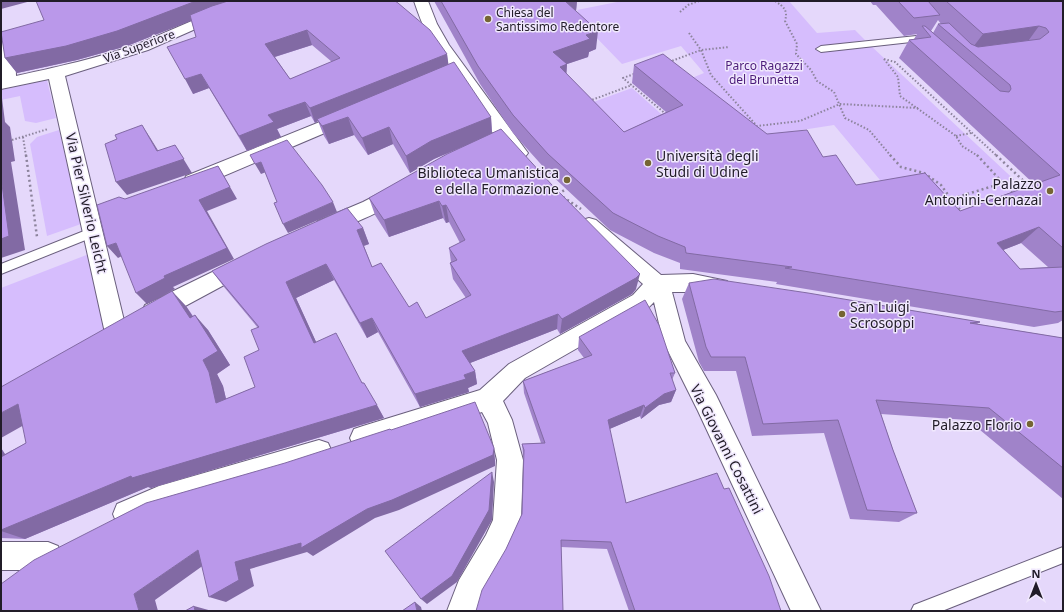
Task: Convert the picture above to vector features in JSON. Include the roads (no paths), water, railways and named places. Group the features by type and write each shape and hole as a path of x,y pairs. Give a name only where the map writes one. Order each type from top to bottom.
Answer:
{"street":[{"name":"Via Superiore","path":"4,83 73,69 143,47 213,16 250,5 274,1"},
{"path":"422,1 425,16 452,74 496,141 528,163"},
{"path":"1,39 6,49 9,63 4,83"},
{"name":"Via Pier Silverio Leicht","path":"56,73 94,232 109,337 162,307 261,256"},
{"path":"177,187 366,110"},
{"path":"310,232 370,208 416,180"},
{"path":"563,191 584,221 657,284 693,283 737,289"},
{"path":"108,523 166,496 296,459 488,399 517,371 641,301 657,284"},
{"name":"Via Giovanni Cosattini","path":"657,284 664,299 674,342 707,404 806,611"},
{"path":"462,611 469,590 507,521 510,460 500,420 488,399"},
{"path":"1,556 58,551 13,582"}],"lane":[{"path":"821,49 917,39 935,32"},
{"path":"917,39 930,50"},
{"path":"1,268 94,232"},
{"path":"920,611 1063,555"}],"place":[{"name":"Chiesa del Santissimo Redentore","path":"488,19"},
{"name":"Università degli Studi di Udine","path":"648,163"},
{"name":"Biblioteca Umanistica e della Formazione","path":"567,180"},
{"name":"Palazzo Antonini-Cernazai","path":"1050,191"},
{"name":"San Luigi Scrosoppi","path":"842,314"},
{"name":"Palazzo Florio","path":"1030,424"}],"park label":[{"name":"Parco Ragazzi del Brunetta","path":"764,72"}]}
